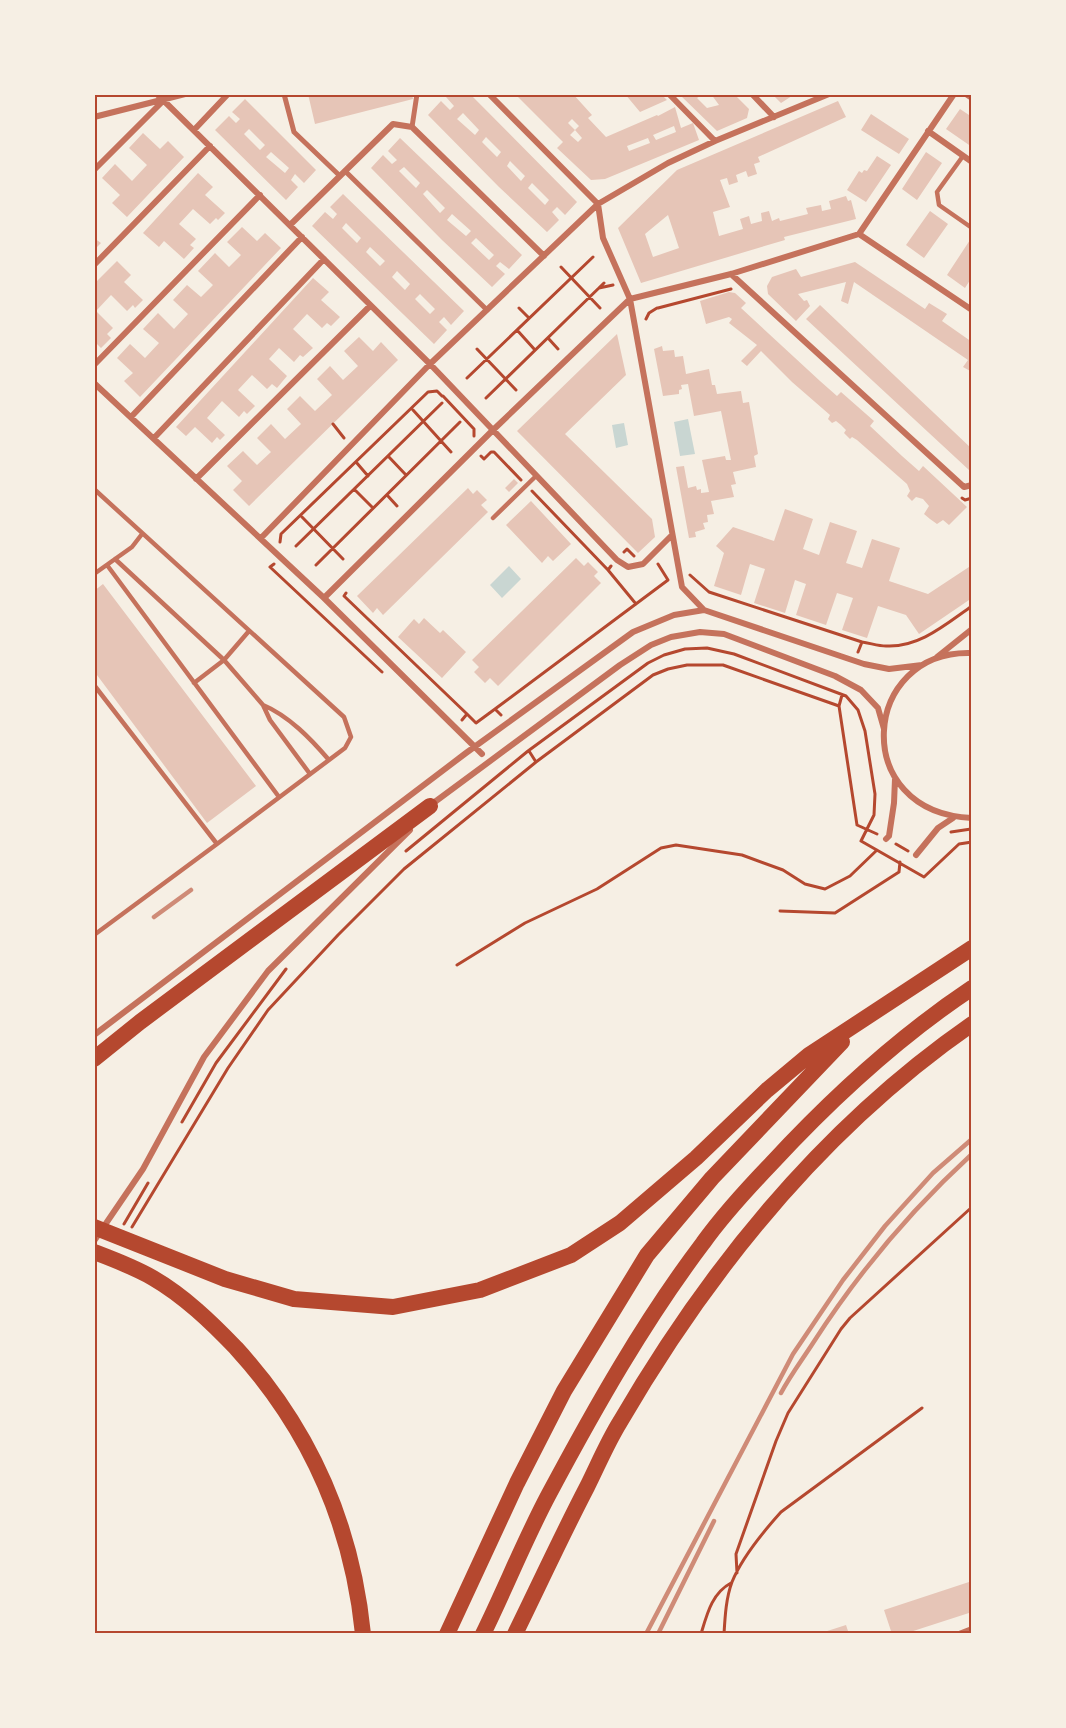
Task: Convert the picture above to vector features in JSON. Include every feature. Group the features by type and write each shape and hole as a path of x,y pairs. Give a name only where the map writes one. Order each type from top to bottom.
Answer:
{"highway":[{"path":"94,1059 140,1022 430,806"},
{"path":"94,1227 225,1280 294,1299 393,1307 480,1290 571,1255 620,1223 696,1158 767,1090 809,1055 972,948"},
{"path":"483,1634 548,1496 594,1412 635,1342 703,1243 737,1201 800,1132 864,1072 923,1022 972,988"},
{"path":"447,1634 517,1483 564,1391 647,1255 712,1178 861,1022"},
{"path":"515,1634 618,1424 699,1299 759,1222 819,1154 891,1087 939,1047 972,1024"},
{"path":"94,1252 154,1279 189,1304 223,1334 252,1366 293,1420 322,1474 345,1538 359,1596 363,1634"}],"street":[{"path":"158,94 430,364 617,560 628,567 643,564 671,536"},
{"path":"94,117 185,94"},
{"path":"194,130 228,94"},
{"path":"284,94 294,132 487,310"},
{"path":"412,127 417,94"},
{"path":"489,94 598,204 603,238 630,299 682,587 704,610 855,661 889,669 922,666"},
{"path":"669,94 715,141"},
{"path":"752,94 774,117"},
{"path":"261,538 430,364 598,204 668,163 829,94"},
{"path":"324,598 492,431 630,299 731,274 859,234 954,94"},
{"path":"966,94 972,98"},
{"path":"94,170 164,100"},
{"path":"290,225 393,124 412,127 544,256"},
{"path":"928,131 972,162"},
{"path":"94,265 210,146"},
{"path":"94,365 260,195"},
{"path":"859,234 972,310"},
{"path":"131,417 302,237"},
{"path":"154,438 324,259"},
{"path":"731,274 964,486 972,484"},
{"path":"196,479 370,306"},
{"path":"94,383 324,598 482,754 501,754"},
{"path":"94,1035 475,746 633,632 674,615 704,610"},
{"path":"934,660 972,629"},
{"path":"94,1241 144,1169 204,1057 268,971 408,832 430,806 620,665 651,645 671,637 700,632 724,634 835,676 861,690 878,708 884,729"},
{"path":"972,653 951,654 934,660 922,666 903,682 895,693 885,717 884,729 885,754 895,778 910,797 936,813 953,818 972,818"},
{"path":"477,772 482,754"},
{"path":"886,839 889,836 894,803 895,778"},
{"path":"916,855 939,828 953,818"},
{"path":"958,1634 972,1629"}],"lane":[{"path":"963,156 937,192 939,205 972,228"},
{"path":"492,518 536,476"},
{"path":"94,489 344,717 351,737 345,748 94,935"},
{"path":"94,574 132,547 142,534"},
{"path":"116,559 224,660 263,705 270,720 310,774"},
{"path":"107,565 279,797"},
{"path":"194,683 224,660 249,631"},
{"path":"94,685 217,844"},
{"path":"263,705 278,712 317,746 329,760"}],"path":[{"path":"467,378 592,257"},
{"path":"561,267 600,308"},
{"path":"486,398 604,283"},
{"path":"658,308 727,288"},
{"path":"519,308 529,318"},
{"path":"517,330 536,350"},
{"path":"548,338 558,349"},
{"path":"477,349 516,390"},
{"path":"442,396 452,388"},
{"path":"390,679 270,567 288,549 280,542 281,534 428,392 437,391 474,429 474,435 468,442 484,459 494,452 608,570"},
{"path":"296,546 442,403"},
{"path":"413,410 451,452"},
{"path":"315,565 460,422"},
{"path":"388,456 406,475"},
{"path":"356,462 368,476"},
{"path":"354,489 373,508"},
{"path":"387,495 397,506"},
{"path":"302,517 343,559"},
{"path":"340,582 348,590 344,596 476,723 668,580 653,555"},
{"path":"680,578 690,575 709,592 862,642 885,646 913,642 972,606"},
{"path":"855,661 862,642"},
{"path":"398,857 528,751 648,663 664,655 685,649 707,648 734,654 842,695 858,710 865,731 875,794 874,815"},
{"path":"137,1221 228,1068 268,1010 338,935 404,869 536,762 653,675 687,665 723,665 839,706"},
{"path":"847,682 839,706 857,825 868,830"},
{"path":"495,709 507,723"},
{"path":"455,727 467,714"},
{"path":"520,740 536,762"},
{"path":"457,965 525,923 597,889 661,848 676,845 690,846 742,855 783,870 805,884 825,889 850,876 877,850"},
{"path":"780,911 835,913 899,872 900,862"},
{"path":"180,1125 216,1063 288,966"},
{"path":"128,1219 151,1177"},
{"path":"736,1573 736,1554 788,1413 841,1329 850,1318 972,1207"},
{"path":"724,1634 731,1583 763,1532 781,1512 922,1408"},
{"path":"701,1634 710,1604 731,1583"}],"shaded area":[{"path":"688,419 695,454 680,456 674,422"},
{"path":"624,423 628,445 616,448 612,425"},
{"path":"509,566 521,579 502,598 490,585"}],"building":[{"path":"308,94 412,94 413,99 315,124"},
{"path":"449,94 470,94 577,202 565,215 557,207 552,212 559,220 547,232 428,115 441,101 450,110 454,106 446,97","holes":["463,113 479,130 475,135 457,119","486,137 501,152 497,157 482,142","510,161 525,176 521,181 507,166","532,183 549,200 545,205 528,188"]},
{"path":"515,94 573,94 592,115 588,118 606,137 675,107 681,128 693,123 699,140 605,179 591,180 557,148 563,142","holes":["572,119 579,126 575,130 568,123","674,126 676,132 656,140 653,135","575,130 582,138 578,142 570,135","648,138 650,143 629,151 627,146"]},
{"path":"625,94 661,94 667,100 640,112"},
{"path":"679,94 703,94 697,98 707,108 719,105 711,94 734,94 749,109 747,118 717,131"},
{"path":"772,94 795,94 781,103"},
{"path":"245,99 316,170 304,183 295,174 291,180 298,187 286,200 215,130 229,116 236,123 240,119 232,112","holes":["249,129 265,145 260,150 244,134","271,152 289,168 285,173 266,157"]},
{"path":"838,101 846,117 758,157 760,162 754,164 757,174 748,177 746,171 736,175 738,182 729,185 727,178 720,180 730,207 713,212 719,236 743,229 740,219 749,216 751,224 762,221 761,213 769,211 772,221 779,218 780,221 808,214 806,208 821,205 822,211 831,209 829,201 846,196 848,201 851,200 856,219 784,237 785,240 641,283 618,228 677,170","holes":["668,215 679,248 653,257 645,234"]},
{"path":"960,109 972,117 972,147 946,129"},
{"path":"871,114 909,139 899,154 861,130"},
{"path":"143,133 160,149 168,141 184,157 127,217 112,203 120,195 102,178 115,164 132,181 147,165 129,148"},
{"path":"400,138 522,255 509,269 500,262 496,266 505,274 492,287 371,168 383,155 392,164 397,160 388,151","holes":["404,167 420,183 416,188 399,171","427,190 445,208 440,213 423,194","452,214 471,231 466,236 447,220","476,238 494,255 489,260 471,243"]},
{"path":"926,152 942,163 917,200 902,189"},
{"path":"877,156 891,165 866,202 847,190 859,171 862,173 864,170 867,171"},
{"path":"198,173 213,187 205,195 225,213 210,224 193,209 179,224 196,239 190,245 194,248 184,259 164,241 159,247 143,233"},
{"path":"343,194 464,311 451,325 444,317 439,322 447,330 434,344 312,226 325,212 333,219 337,214 330,207","holes":["346,223 361,238 357,243 342,228","370,247 385,261 380,266 366,252","397,271 410,284 405,290 392,277","420,294 435,309 430,314 415,299"]},
{"path":"930,211 948,224 924,258 906,245"},
{"path":"242,227 257,241 265,233 281,248 140,397 124,381 133,373 117,358 130,344 145,358 159,343 143,329 158,313 174,329 188,314 173,300 187,285 201,297 213,285 198,271 215,253 229,267 241,255 227,242"},
{"path":"94,238 101,243 94,250"},
{"path":"970,240 972,277 965,288 947,275"},
{"path":"117,261 131,275 124,282 143,300 135,308 133,305 127,311 111,295 96,311 113,328 107,334 111,338 101,348 94,341 94,284"},
{"path":"855,262 925,309 929,303 947,314 942,321 972,342 972,372 963,367 968,360 854,282 848,304 841,301 846,282 798,294 804,301 807,300 810,306 796,321 768,294 767,286 772,277 796,269 801,277"},
{"path":"313,278 329,292 321,300 340,317 331,326 327,323 322,328 307,314 293,329 313,348 303,357 300,355 294,362 279,348 269,359 287,376 277,388 272,384 267,389 252,375 238,390 255,406 247,414 244,411 239,417 222,401 207,418 225,435 220,440 217,437 212,443 195,427 186,436 176,427"},
{"path":"729,292 735,293 746,303 741,308 820,381 837,396 841,392 874,421 870,426 902,456 919,471 923,466 967,507 949,525 943,520 937,524 924,514 929,506 923,499 916,497 912,501 907,496 910,491 907,484 857,440 852,437 850,439 844,433 846,430 841,425 836,421 832,423 828,419 830,415 761,351 747,366 741,361 757,345 729,323 732,319 729,317 706,324 700,301"},
{"path":"820,305 972,449 972,468 969,470 806,319"},
{"path":"617,334 626,375 565,434 652,519 655,537 638,553 517,431"},
{"path":"359,337 373,351 381,342 398,360 249,506 233,490 242,481 227,466 243,451 257,465 271,452 257,438 271,424 285,439 301,424 287,409 300,396 315,411 332,395 317,379 330,366 343,380 358,366 344,351"},
{"path":"662,346 663,351 674,350 675,357 683,356 686,374 709,369 712,385 715,385 717,394 741,391 743,403 749,402 758,454 754,456 756,467 733,472 736,484 731,485 734,497 711,501 714,514 707,515 708,522 703,523 705,529 695,532 696,537 689,538 676,467 684,466 688,488 696,486 697,490 701,489 701,493 709,492 702,460 725,456 726,460 731,460 721,411 694,416 688,384 681,385 682,389 679,390 679,394 663,396 654,349"},
{"path":"514,479 518,483 509,492 505,488"},
{"path":"468,488 473,494 477,490 487,500 481,505 488,512 383,615 377,608 373,613 357,596"},
{"path":"531,501 571,544 553,561 548,556 542,563 506,525"},
{"path":"785,509 813,519 803,549 819,555 830,522 857,531 846,563 862,568 872,539 900,548 889,581 928,594 972,565 972,598 919,634 906,615 878,606 867,638 842,630 853,598 837,593 826,625 796,615 806,584 795,580 785,613 754,603 765,569 750,564 741,595 714,586 724,553 716,546 733,527 774,541"},
{"path":"576,558 584,566 588,562 598,572 594,576 601,583 498,686 490,678 485,683 474,672 479,667 472,660"},
{"path":"103,584 256,786 207,823 94,671 94,591"},
{"path":"424,618 440,633 443,630 466,652 442,678 398,637 414,619 419,624"},
{"path":"972,1581 972,1612 904,1634 892,1634 884,1610"},
{"path":"846,1625 849,1634 821,1634 821,1633"}],"railway":[{"path":"154,917 191,890"},
{"path":"646,1634 793,1354 843,1280 885,1226 933,1173 972,1139"},
{"path":"781,1393 830,1317 886,1243 972,1154"},
{"path":"658,1634 714,1521"}]}
